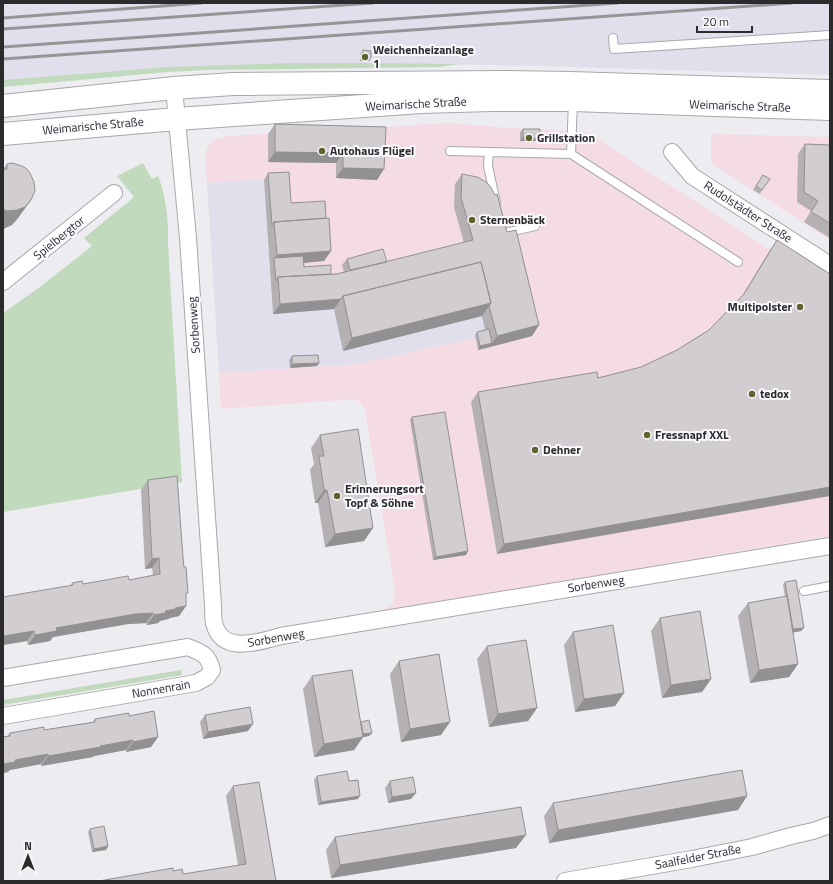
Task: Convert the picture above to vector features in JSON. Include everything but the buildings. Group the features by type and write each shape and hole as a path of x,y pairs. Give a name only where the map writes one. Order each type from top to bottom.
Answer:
{"main road":[{"name":"Weimarische Straße","path":"3,106 174,88 233,84 504,82 830,91"},
{"name":"Weimarische Straße","path":"3,134 177,119 421,102 573,100 830,109"}],"street":[{"name":"Sorbenweg","path":"174,88 188,238 214,621 220,636 228,642 238,644 254,643 281,636 830,546"},
{"name":"Rudolstädter Straße","path":"672,152 692,176 830,265"},
{"name":"Spielbergtor","path":"3,282 114,193"},
{"name":"Nonnenrain","path":"3,678 188,647 202,653 210,662 212,670 207,677 196,683 3,716"},
{"name":"Saalfelder Straße","path":"565,881 752,847 830,825"}],"lane":[{"path":"613,38 614,49 830,35"},
{"path":"571,154 573,100"},
{"path":"450,151 571,154 738,262"},
{"path":"488,152 488,166 498,211"},
{"path":"502,226 503,234 536,226"},
{"path":"804,591 830,586"}],"shaded area":[{"path":"3,3 830,3 830,75 544,66 288,63 166,67 3,80"},
{"path":"450,123 507,128 587,132 830,288 830,536 383,611 393,604 395,591 365,410 361,403 356,399 221,409 219,373 356,364 475,338 478,349 532,336 326,284 271,287 264,179 207,183 205,158 207,147 212,141 228,136"},
{"path":"711,134 830,137 830,240 711,163"},
{"path":"264,179 271,287 509,240 532,336 478,350 475,338 356,364 219,373 207,183"}],"green space":[{"path":"288,63 460,64 439,67 207,70 168,72 3,87 3,80 166,67"},
{"path":"143,163 152,179 158,176 163,191 166,209 182,482 3,512 3,313 40,287 92,246 84,238 134,197 117,176"},
{"path":"181,670 182,675 3,705 3,700"}],"railway":[{"path":"3,18 202,3"},
{"path":"3,29 373,3"},
{"path":"3,47 618,3"},
{"path":"3,59 792,3"}],"place":[{"name":"Weichenheizanlage 1","path":"365,57"},
{"name":"Grillstation","path":"529,138"},
{"name":"Autohaus Flügel","path":"322,151"},
{"name":"Sternenbäck","path":"472,220"},
{"name":"Multipolster","path":"800,307"},
{"name":"tedox","path":"752,394"},
{"name":"Fressnapf XXL","path":"647,435"},
{"name":"Dehner","path":"535,450"},
{"name":"Erinnerungsort Topf & Söhne","path":"337,496"}]}
